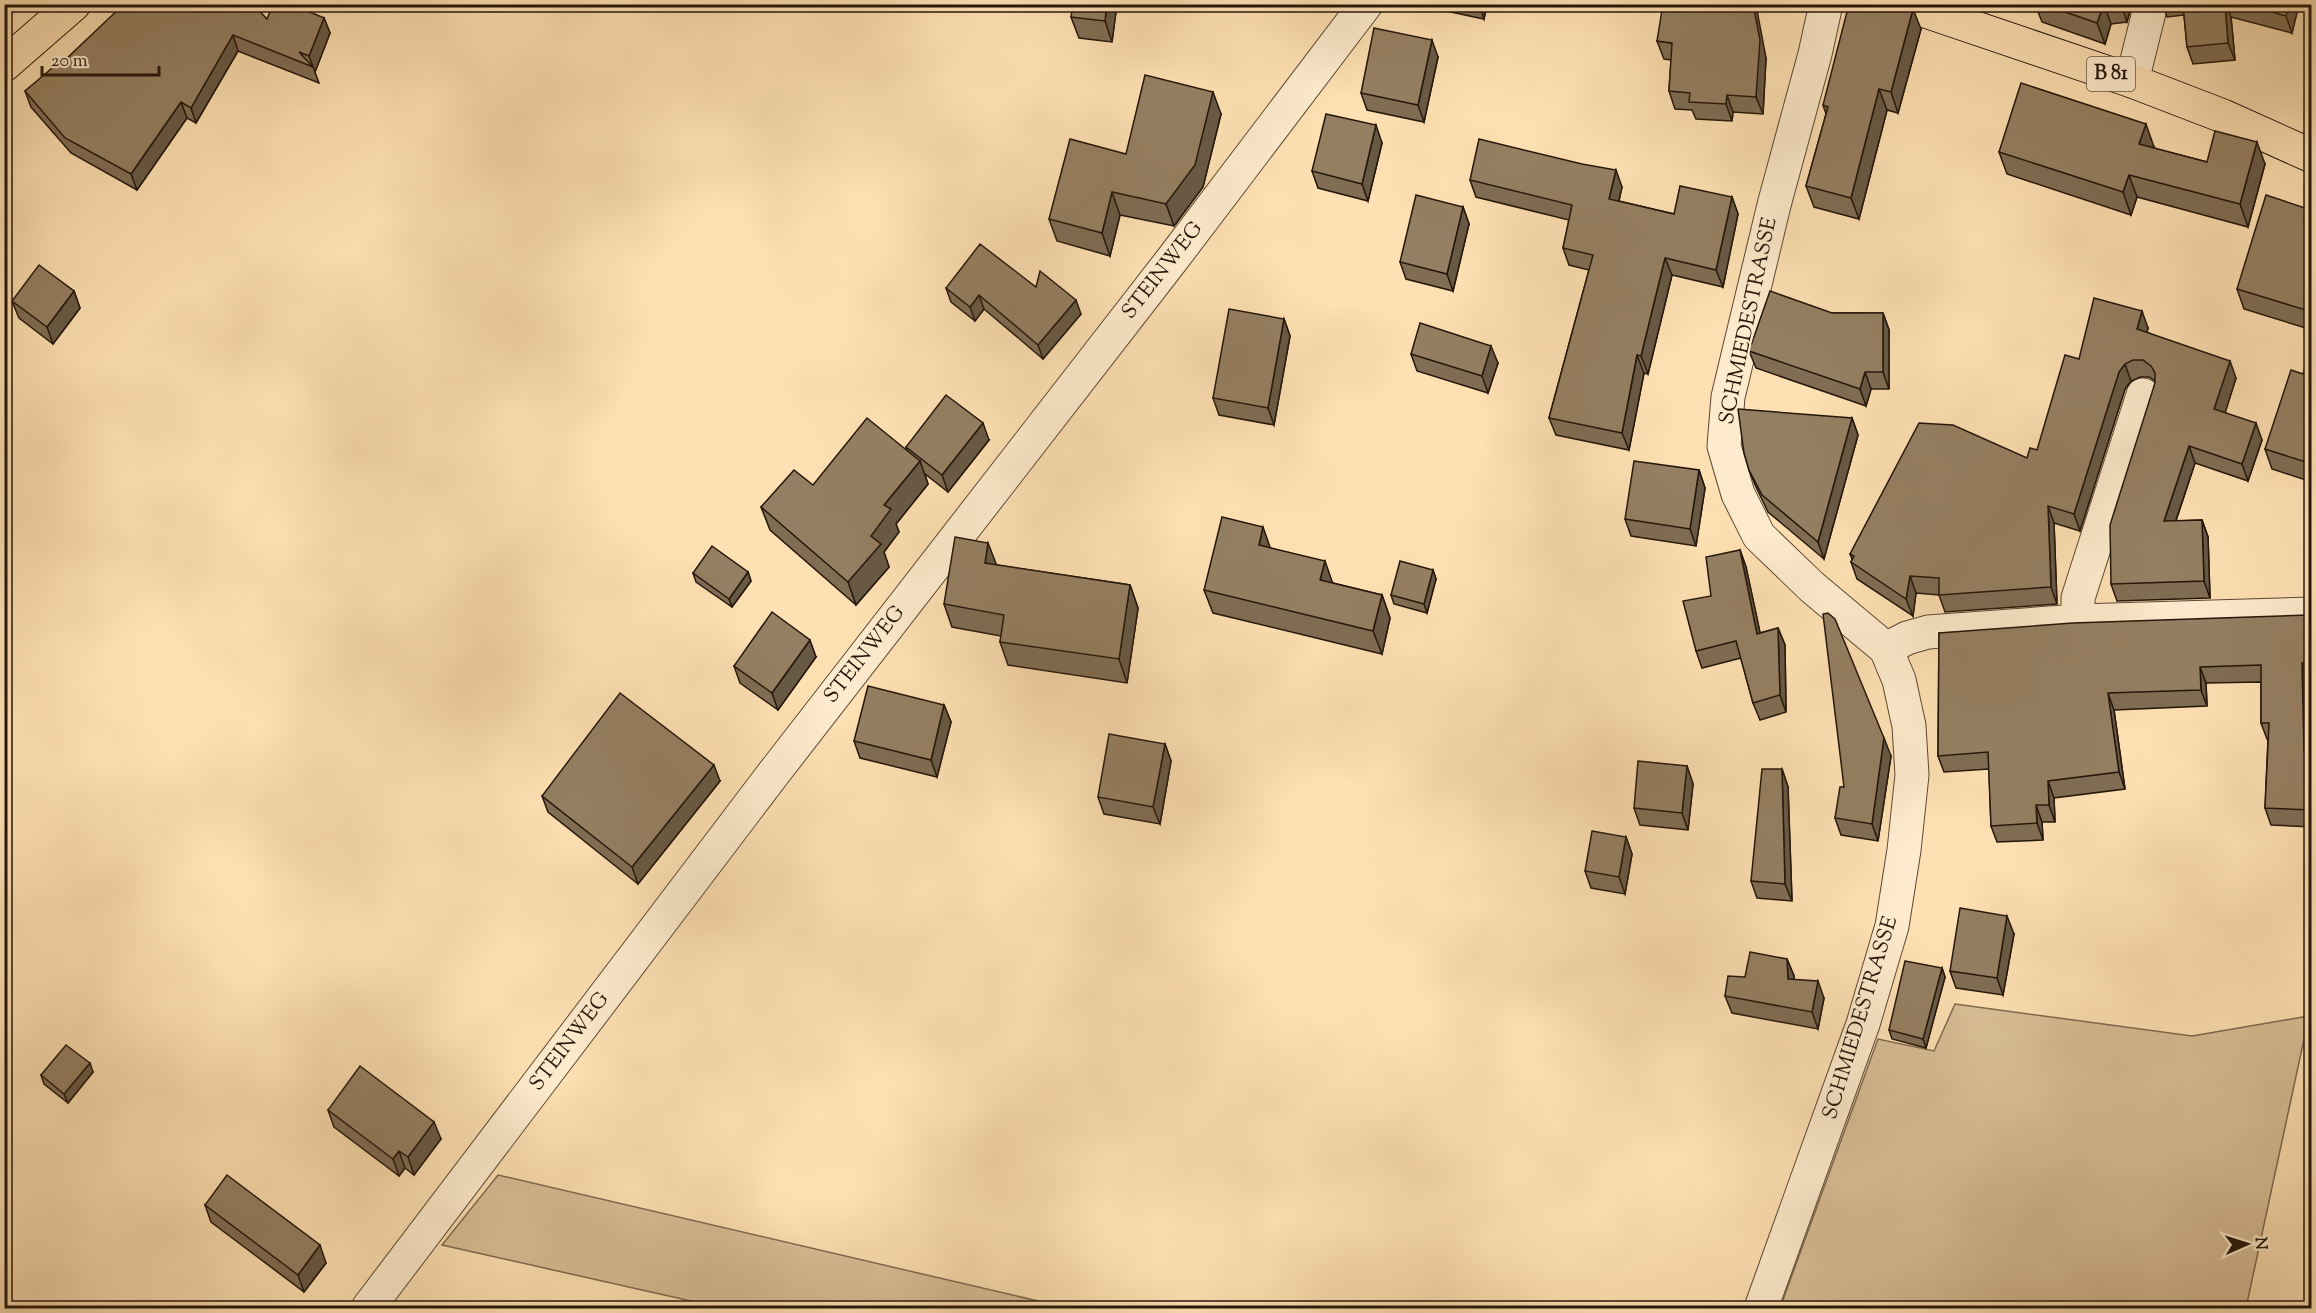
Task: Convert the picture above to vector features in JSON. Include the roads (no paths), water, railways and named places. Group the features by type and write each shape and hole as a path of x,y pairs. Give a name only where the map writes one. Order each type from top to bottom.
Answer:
{"main road":[{"path":"4,65 74,4"},
{"name":"B 81","path":"1905,4 2132,81 2223,116 2312,156"}],"street":[{"name":"STEINWEG","path":"368,1308 773,774 1171,261 1366,4"},
{"name":"SCHMIEDESTRASSE","path":"1761,1308 1859,1035 1893,926 1912,775 1910,726 1899,680 1886,649 1812,587 1759,536 1738,494 1724,446 1731,386 1826,4"},
{"path":"2132,81 2151,4"},
{"path":"2078,621 2078,598 2143,395"},
{"path":"1886,649 1907,638 1928,632 2078,621 2312,614"}]}
